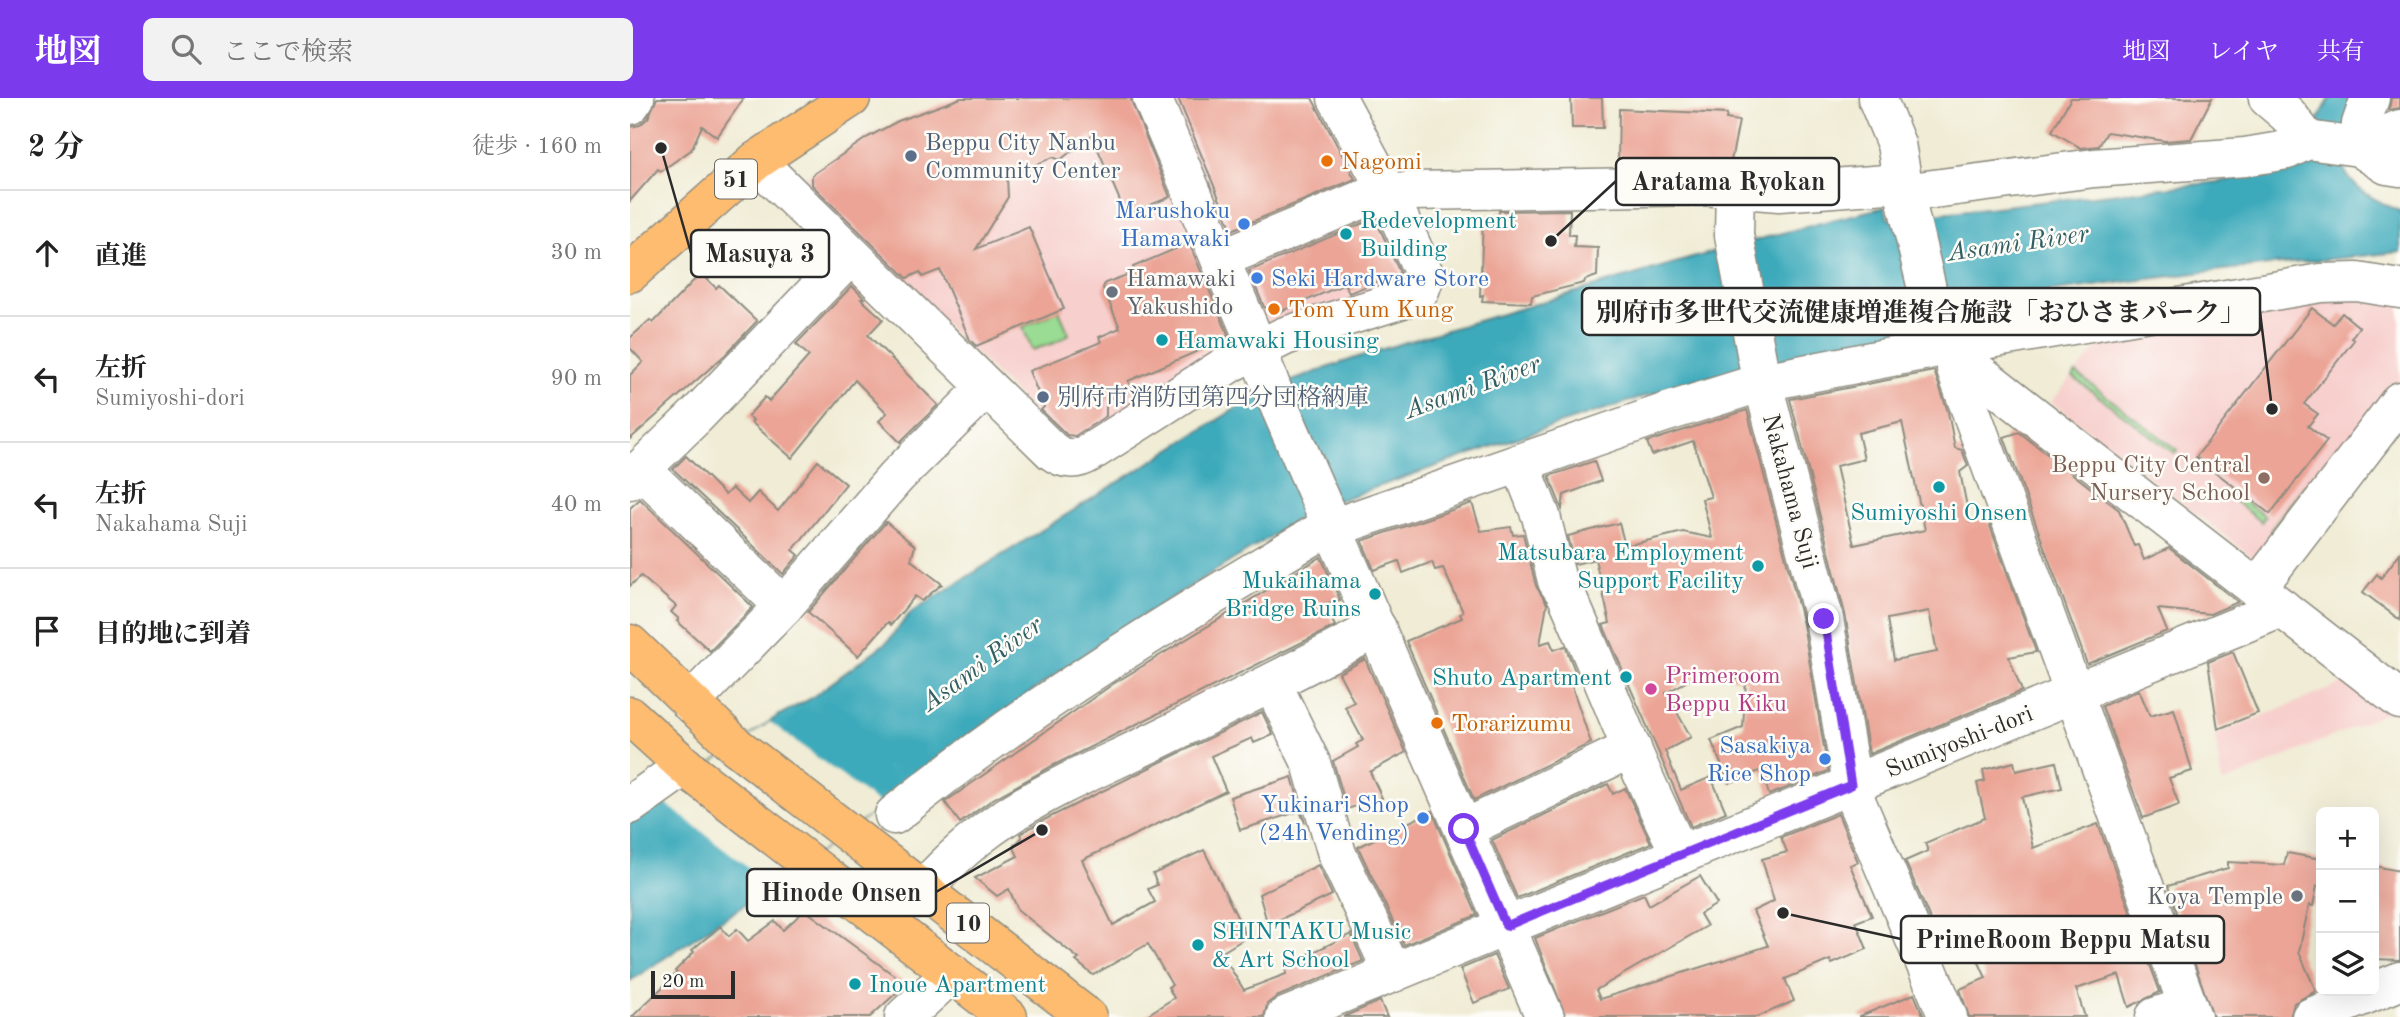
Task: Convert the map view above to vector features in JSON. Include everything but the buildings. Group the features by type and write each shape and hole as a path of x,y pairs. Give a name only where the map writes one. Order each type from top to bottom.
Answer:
{"main road":[{"name":"51","path":"630,273 756,161 851,98"},
{"name":"10","path":"630,644 736,746 1087,1017"},
{"name":"10","path":"630,716 690,771 1008,1017"}],"street":[{"path":"630,105 635,98"},
{"path":"1152,98 1258,349 1326,522 1377,628 1545,1017"},
{"path":"756,161 985,389 1052,451 1059,456 1075,459 1285,335 1409,297 1420,290 1425,276 1422,268 1387,191 1337,98"},
{"path":"1877,98 1896,144 1947,343 2074,694 2178,1013"},
{"path":"2267,98 2288,115 2307,140"},
{"path":"2355,147 2370,98"},
{"path":"2355,147 2400,129"},
{"path":"1220,259 1387,191 1595,186 1735,188 1779,192 1887,184 1910,194 2094,168 2245,157 2287,150 2307,140 2355,147 2387,165 2400,167"},
{"name":"Nakahama Suji","path":"1735,188 1734,235 1760,373 1824,619 1851,785 1948,1017"},
{"path":"784,607 636,474 851,255"},
{"path":"894,815 1085,676 1326,522 1520,463 1760,373 2320,283 2357,282 2400,289"},
{"path":"1947,343 2270,598 2394,683"},
{"path":"690,703 784,607 897,477 985,389"},
{"path":"2270,598 2400,401"},
{"path":"1520,463 1541,516 1557,581 1566,594 1681,855"},
{"name":"Sumiyoshi-dori","path":"1285,1017 2074,694 2270,598"},
{"path":"924,889 945,865 1002,817 1056,785 1272,683 1377,628"},
{"path":"1272,683 1311,763 1337,854 1393,973"},
{"path":"1464,829 1632,748"},
{"path":"630,805 690,771"},
{"path":"904,1017 952,973"},
{"path":"2311,1017 2400,981"}],"shaded area":[{"path":"953,98 1315,98 1407,270 1403,283 1081,444 1066,443 805,187 806,176 863,138"},
{"path":"2400,298 2400,385 2260,563 2051,402 2102,342 2101,332 2268,301"},
{"path":"2354,679 2393,710 2222,784 2215,735"}],"green space":[{"path":"1059,311 1069,334 1054,343 1032,350 1023,327"},
{"path":"2076,373 2177,450 2174,453 2073,377"},
{"path":"2305,485 2314,491 2281,537 2271,529"},
{"path":"2232,492 2265,517 2261,522 2228,496"}],"water":[{"name":"Asami River","path":"2330,98 2361,98 2343,166 2352,182 2359,188 2400,211 2400,252 2204,272 1898,311 1901,334 1699,379 1534,432 1337,501 1309,513 1113,634 888,794 882,806 773,886 630,981 630,822 779,715 810,699 888,641 911,612 1256,396 1354,358 1422,337 1703,255 1885,207 1888,219 2217,182 2271,172 2317,122"}],"pier":[{"path":"770,722 882,806 773,886 661,800"}],"place":[{"name":"Masuya 3","path":"661,148"},
{"name":"Beppu City Nanbu Community Center","path":"911,156"},
{"name":"Nagomi","path":"1327,161"},
{"name":"Marushoku Hamawaki","path":"1244,224"},
{"name":"Redevelopment Building","path":"1346,234"},
{"name":"Aratama Ryokan","path":"1551,241"},
{"name":"Seki Hardware Store","path":"1257,278"},
{"name":"Hamawaki Yakushido","path":"1112,292"},
{"name":"Tom Yum Kung","path":"1274,309"},
{"name":"Hamawaki Housing","path":"1162,340"},
{"name":"別府市消防団第四分団格納庫","path":"1043,397"},
{"name":"別府市多世代交流健康増進複合施設「おひさまパーク」","path":"2272,409"},
{"name":"Beppu City Central Nursery School","path":"2264,478"},
{"name":"Sumiyoshi Onsen","path":"1939,487"},
{"name":"Matsubara Employment Support Facility","path":"1758,566"},
{"name":"Mukaihama Bridge Ruins","path":"1375,594"},
{"name":"Shuto Apartment","path":"1626,677"},
{"name":"Primeroom Beppu Kiku","path":"1651,689"},
{"name":"Torarizumu","path":"1437,723"},
{"name":"Sasakiya Rice Shop","path":"1825,759"},
{"name":"Yukinari Shop (24h Vending)","path":"1423,818"},
{"name":"Hinode Onsen","path":"1042,830"},
{"name":"Koya Temple","path":"2297,896"},
{"name":"PrimeRoom Beppu Matsu","path":"1783,913"},
{"name":"SHINTAKU Music & Art School","path":"1198,945"},
{"name":"Inoue Apartment","path":"855,984"}],"route":[{"path":"1464,829 1506,926 1851,785 1824,619"}]}
